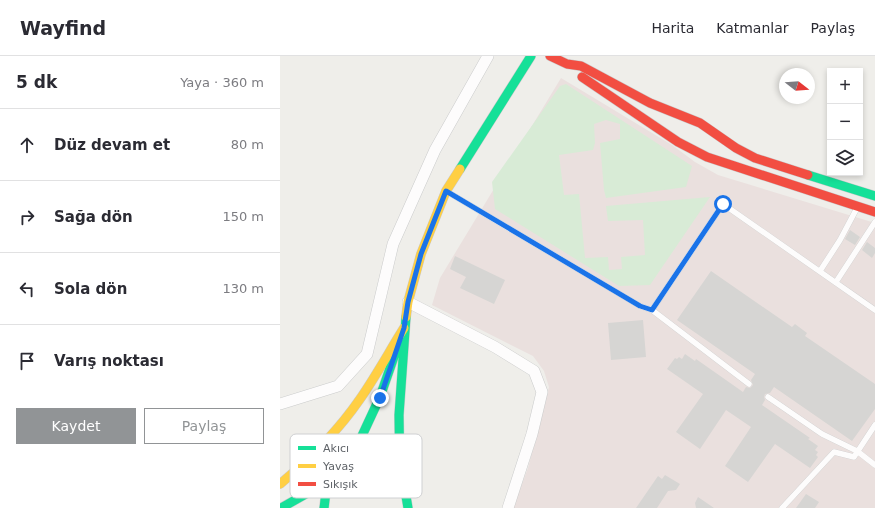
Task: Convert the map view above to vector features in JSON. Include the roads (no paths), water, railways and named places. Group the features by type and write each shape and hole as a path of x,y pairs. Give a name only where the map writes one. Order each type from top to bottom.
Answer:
{"street":[{"path":"280,404 338,386 367,354 393,244 435,150 488,56"},
{"path":"399,434 398,415 404,328 408,302 421,254 446,191 531,56"},
{"path":"550,56 567,64 581,66 650,103 700,123 736,148 755,158 875,196"},
{"path":"567,64 576,73 678,142 707,157 875,212"},
{"path":"848,203 851,189"},
{"path":"408,302 495,347 534,371 542,392 532,434 508,508"},
{"path":"363,434 380,398 404,328"},
{"path":"333,434 354,409 404,328"},
{"path":"280,484 290,475"},
{"path":"284,506 298,498"},
{"path":"324,508 325,498"},
{"path":"407,498 408,508"},
{"path":"284,506 300,508"}],"lane":[{"path":"446,191 640,306 652,310 749,384"},
{"path":"652,310 723,204 875,310"},
{"path":"820,271 840,240 858,206"},
{"path":"836,282 875,222"},
{"path":"768,397 822,434 857,451 875,465"},
{"path":"782,508 834,452 854,457 875,425"}]}
